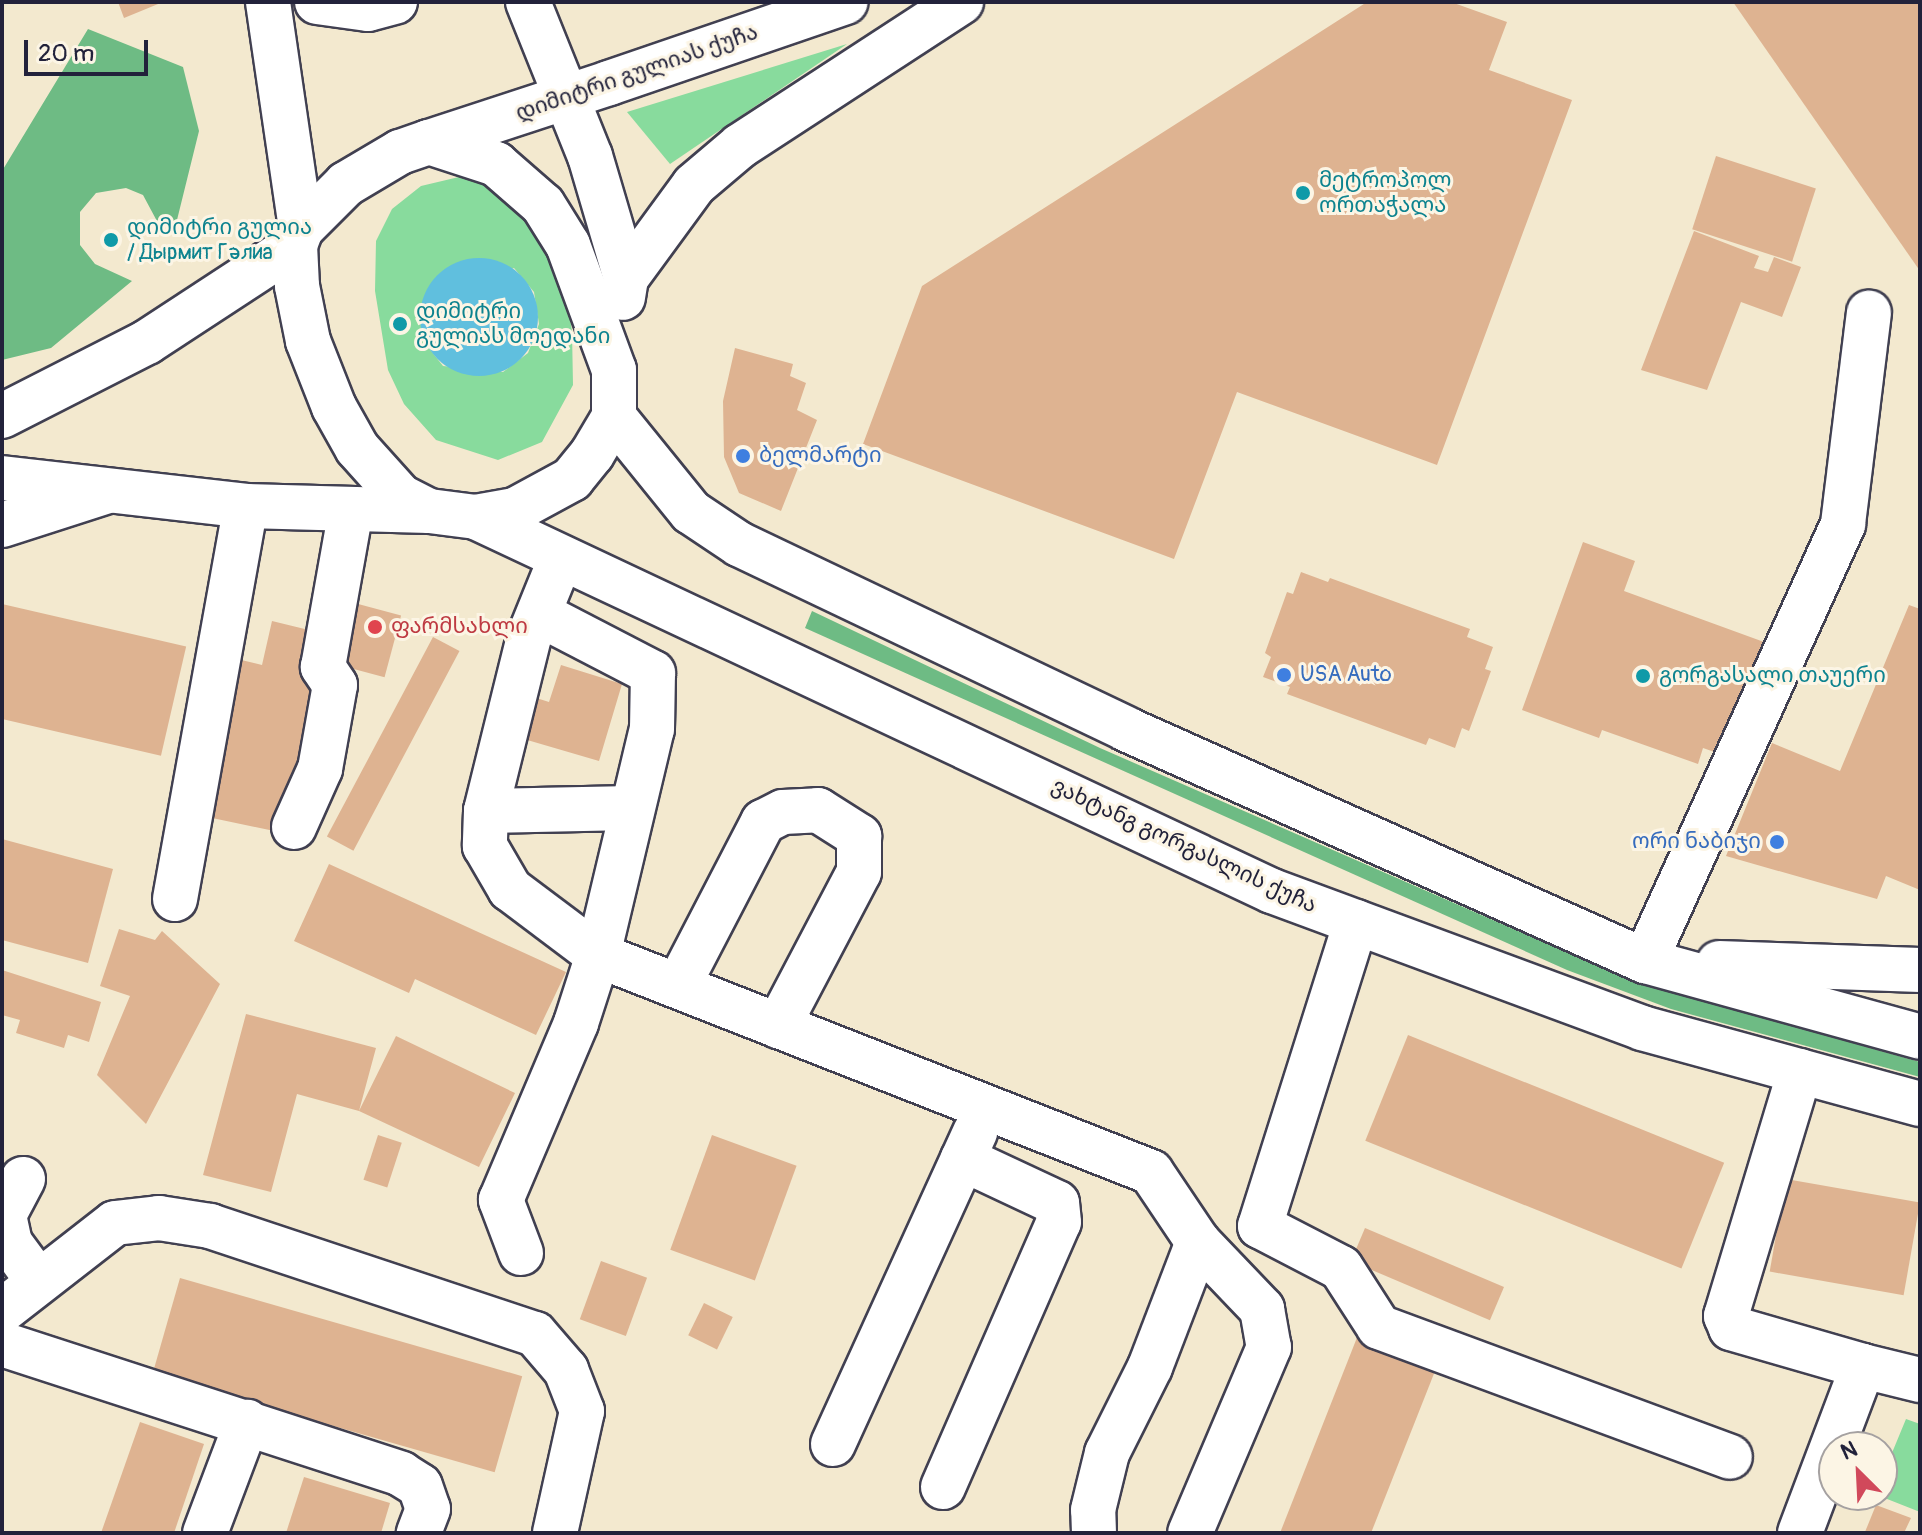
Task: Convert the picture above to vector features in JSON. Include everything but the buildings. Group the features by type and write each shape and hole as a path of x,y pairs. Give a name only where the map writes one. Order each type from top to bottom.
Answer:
{"main road":[{"path":"268,2 308,341 334,407 380,477 429,511"},
{"path":"317,2 368,9 395,2"},
{"path":"2,478 246,506 429,511 476,517 515,510 549,495 572,479 614,417 614,370 626,278 568,97 528,2"},
{"name":"დიმიტრი გულიას ქუჩა","path":"298,237 346,184 429,142 846,2"},
{"path":"626,278 694,185 740,146 961,2"},
{"path":"429,142 496,164 543,205 568,245 614,370"},
{"path":"9,408 217,301 298,237"},
{"path":"1645,961 1843,524 1869,313"},
{"path":"614,417 691,512 739,544 1126,729 1645,961 1920,1037"},
{"path":"2,525 108,491"},
{"path":"175,899 246,506"},
{"path":"294,827 320,769 335,685 323,667 351,510"},
{"name":"ვახტანგ გორგასლის ქუჩა","path":"476,517 705,621 1272,891 1642,1028 1920,1104"},
{"path":"561,558 541,615 529,637 486,811 485,846 510,889 598,955 1151,1172 1198,1242 1262,1309 1269,1347 1190,1533"},
{"path":"521,1253 501,1200 576,1023 598,955 652,729 653,673 541,615"},
{"path":"486,811 632,808"},
{"path":"678,986 763,822 783,812 818,810 859,836 859,872 778,1026"},
{"path":"1356,922 1260,1226 1341,1268 1379,1327 1730,1457"},
{"path":"1645,961 1920,970"},
{"path":"1800,1071 1726,1316 1731,1328 1920,1380"},
{"path":"833,1444 986,1107"},
{"path":"943,1487 1059,1222 1057,1203 963,1159"},
{"path":"23,1179 4,1215 10,1243 38,1281"},
{"path":"2,1311 115,1223 159,1218 210,1226 535,1334 566,1370 582,1411 555,1533"},
{"path":"1094,1533 1093,1510 1107,1453 1150,1367 1198,1242"},
{"path":"2,1344 401,1474 420,1486 428,1509 419,1533"},
{"path":"1800,1533 1863,1366"},
{"path":"205,1533 247,1422"}],"green space":[{"path":"88,29 183,67 199,131 176,224 158,223 143,195 126,188 96,193 80,212 80,245 95,264 132,281 51,348 2,360 2,171"},
{"path":"847,44 670,164 627,112"},
{"path":"480,172 529,207 567,299 572,331 573,385 542,442 498,460 436,440 404,404 388,370 375,291 376,241 392,209 421,186","holes":["514,268 534,292 539,324 528,353 503,372 443,366 424,342 419,311"]},
{"path":"812,611 1100,748 1534,938 1646,985 1920,1062 1920,1077 1671,1009 1567,970 805,628"},
{"path":"1906,1419 1920,1424 1920,1512 1898,1503 1898,1438"}],"water":[{"path":"479,258 502,262 521,275 534,294 538,317 534,340 521,359 502,372 479,376 456,372 437,359 424,340 420,317 424,294 437,275 456,262"}],"place":[{"name":"მეტროპოლ ორთაჭალა","path":"1303,193"},
{"name":"დიმიტრი გულია / Дырмит Гәлиа","path":"111,240"},
{"name":"დიმიტრი გულიას მოედანი","path":"400,324"},
{"name":"ბელმარტი","path":"743,456"},
{"name":"ფარმსახლი","path":"375,627"},
{"name":"USA Auto","path":"1284,675"},
{"name":"გორგასალი თაუერი","path":"1643,676"},
{"name":"ორი ნაბიჯი","path":"1777,842"}]}
